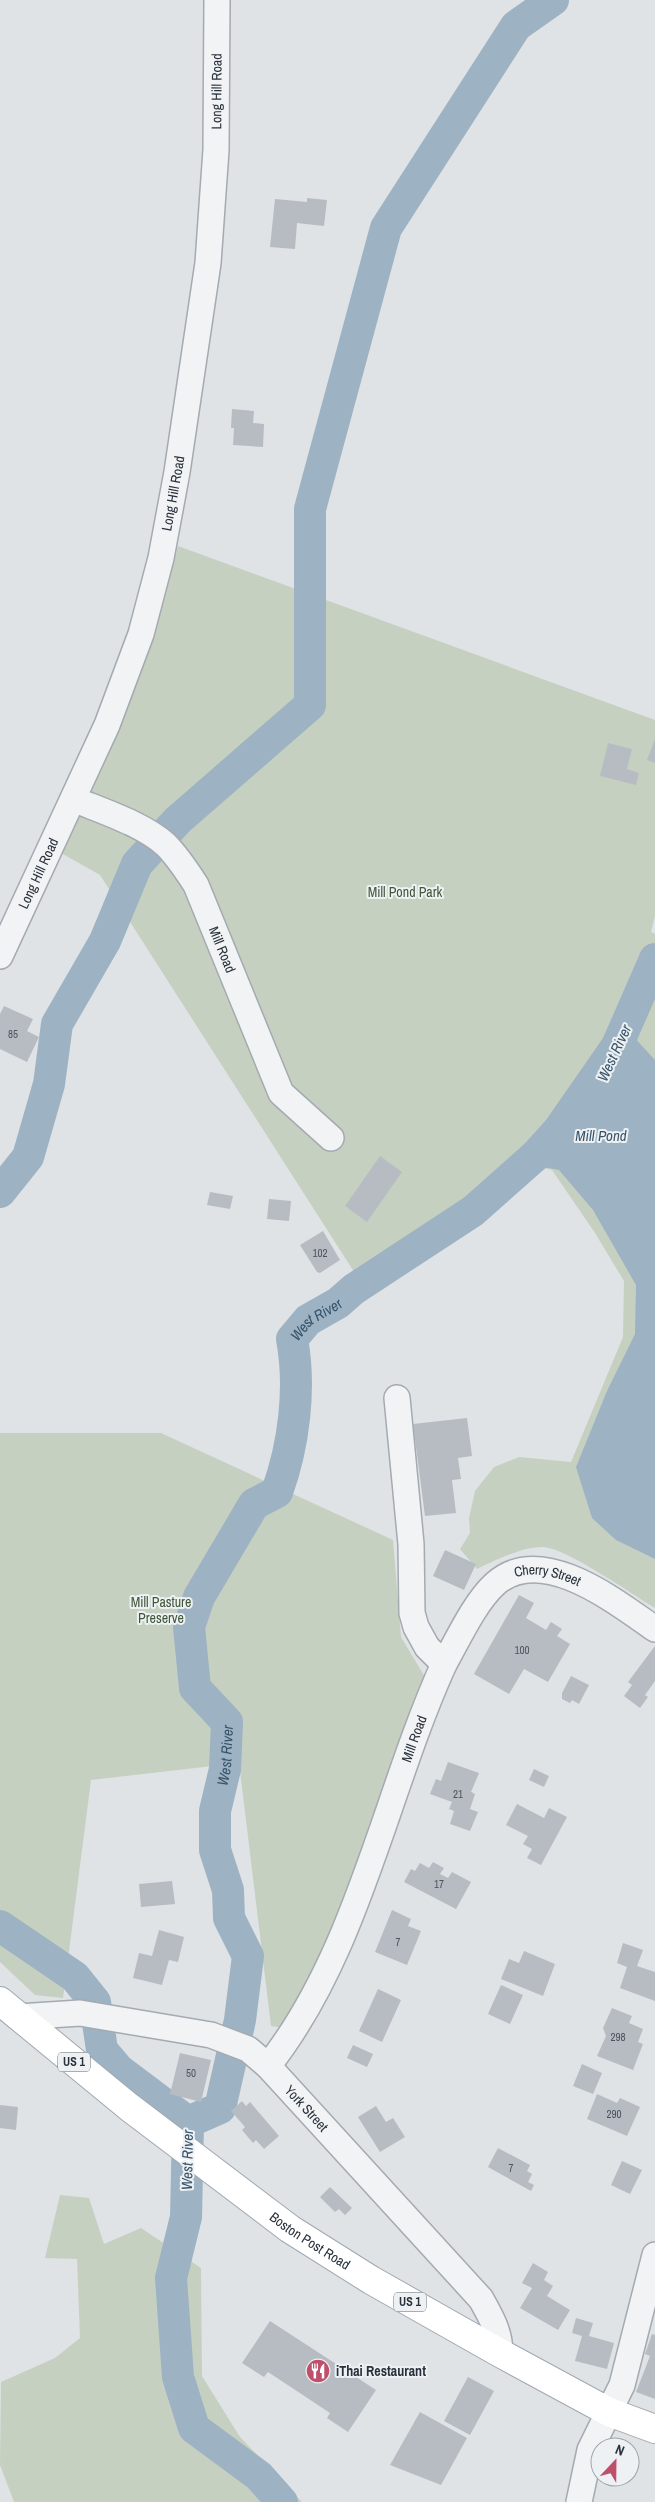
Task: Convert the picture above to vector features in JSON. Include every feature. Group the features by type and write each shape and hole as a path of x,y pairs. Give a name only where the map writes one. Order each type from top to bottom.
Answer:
{"main road":[{"name":"Boston Post Road","path":"9,2009 219,2177 290,2228 371,2280 500,2353 609,2412 655,2429"}],"street":[{"name":"Long Hill Road","path":"0,956 107,726 141,634 161,558 169,518 208,263 216,150 217,0"},
{"name":"Mill Road","path":"74,798 157,839 182,863 196,885 281,1093 331,1138"},
{"path":"397,1398 411,1544 412,1613 416,1627 427,1647 444,1664"},
{"name":"Cherry Street","path":"444,1664 487,1593 504,1577 525,1570 545,1570 576,1580 613,1600 655,1629"},
{"name":"Mill Road","path":"268,2066 293,2035 333,1958 423,1711 444,1664"},
{"name":"York Street","path":"9,2009 80,2013 211,2035 248,2049 268,2066 481,2299 496,2326 500,2341 500,2353"},
{"path":"579,2502 590,2450 622,2385 655,2255"}],"green space":[{"name":"Mill Pond Park","path":"178,546 655,720 655,916 651,932 655,934 655,1608 582,1563 553,1549 535,1547 527,1549 477,1569 460,1549 470,1533 469,1518 475,1491 494,1467 519,1457 571,1462 623,1337 624,1281 595,1233 552,1170 531,1165 486,1206 365,1289 100,875 61,853 96,779 111,741"},
{"name":"Mill Pasture Preserve","path":"0,1433 161,1433 393,1540 401,1637 425,1677 352,1894 284,2028 271,2026 239,1763 91,1780 63,1998 35,1995 0,1962"},
{"path":"60,2195 89,2198 104,2244 141,2228 201,2268 202,2376 240,2437 302,2502 14,2502 0,2465 1,2382 55,2358 80,2338 77,2259 45,2258"}],"water":[{"name":"Mill Pond","path":"610,1028 631,1034 655,1060 655,1559 616,1540 592,1518 576,1467 607,1391 635,1334 636,1285 593,1210 559,1170 543,1167 528,1146"}],"building":[{"path":"307,198 327,200 324,226 297,223 295,249 270,247 275,199 307,202"},
{"path":"232,409 254,411 253,423 264,424 263,447 233,445 234,428 231,428"},
{"path":"655,739 655,763 647,760"},
{"path":"608,743 632,749 627,769 639,773 636,785 600,776"},
{"path":"4,1006 33,1019 27,1031 39,1037 27,1062 0,1049 0,1014"},
{"path":"380,1156 402,1172 367,1222 345,1206"},
{"path":"210,1192 233,1196 230,1209 207,1205"},
{"path":"269,1199 291,1201 289,1221 267,1219"},
{"path":"323,1231 340,1260 320,1273 317,1272 300,1245"},
{"path":"467,1418 472,1456 458,1458 461,1479 452,1480 456,1513 425,1516 413,1424"},
{"path":"445,1550 476,1564 464,1590 433,1576"},
{"path":"519,1595 534,1603 526,1618 546,1630 551,1622 562,1629 557,1636 570,1644 548,1682 524,1669 509,1694 474,1674"},
{"path":"655,1646 655,1681 645,1695 648,1697 640,1708 624,1696 632,1685 628,1682"},
{"path":"571,1676 589,1685 579,1704 572,1700 570,1703 562,1699 562,1693"},
{"path":"448,1762 479,1773 471,1792 475,1794 470,1809 478,1812 470,1831 450,1824 454,1811 449,1809 452,1802 430,1794 436,1779 441,1781"},
{"path":"534,1769 549,1776 544,1787 529,1780"},
{"path":"517,1804 544,1818 549,1808 567,1817 541,1865 527,1858 532,1849 523,1844 528,1836 506,1825"},
{"path":"433,1862 444,1868 440,1874 448,1878 452,1872 471,1882 456,1909 404,1882 411,1869 415,1871 420,1863 429,1868"},
{"path":"172,1881 175,1904 141,1907 139,1884"},
{"path":"392,1910 411,1919 408,1926 421,1931 407,1965 375,1952"},
{"path":"159,1930 184,1937 178,1962 169,1960 162,1985 133,1978 139,1953 152,1956"},
{"path":"623,1943 643,1950 637,1966 655,1972 655,2001 620,1988 627,1967 617,1963"},
{"path":"524,1951 555,1964 543,1996 501,1979 509,1959 519,1963"},
{"path":"501,1985 523,1995 510,2024 488,2014"},
{"path":"378,1989 401,2000 382,2042 359,2031"},
{"path":"612,2008 632,2016 629,2023 643,2029 638,2042 643,2044 633,2070 597,2056 606,2036 603,2028"},
{"path":"353,2045 373,2054 367,2067 347,2058"},
{"path":"180,2053 211,2060 201,2102 170,2094"},
{"path":"582,2064 602,2073 593,2094 573,2086"},
{"path":"597,2094 617,2103 620,2098 640,2107 627,2136 587,2119"},
{"path":"242,2101 246,2106 250,2102 279,2136 264,2149 256,2140 253,2143 242,2130 245,2127 231,2111"},
{"path":"0,2105 18,2107 16,2130 0,2128"},
{"path":"376,2106 386,2122 393,2118 405,2137 380,2152 358,2117"},
{"path":"498,2148 530,2165 527,2171 532,2174 528,2182 534,2185 531,2191 488,2167"},
{"path":"622,2161 642,2170 630,2194 611,2185"},
{"path":"330,2187 352,2208 345,2215 339,2209 335,2212 320,2197"},
{"path":"533,2263 548,2272 544,2280 553,2286 547,2296 570,2310 558,2330 520,2308 532,2288 522,2283"},
{"path":"576,2318 593,2323 589,2336 614,2343 607,2369 575,2361 582,2336 572,2333"},
{"path":"270,2321 376,2390 348,2432 327,2418 330,2413 268,2372 264,2377 242,2363"},
{"path":"652,2334 655,2335 655,2399 636,2392 650,2356 645,2354"},
{"path":"468,2377 494,2391 470,2435 444,2421"},
{"path":"420,2412 467,2438 441,2485 390,2465"}],"waterway":[{"path":"0,1192 28,1157 49,1084 57,1024 105,941 137,864 178,820 310,705 310,509 386,228 516,26 553,0"},
{"name":"West River","path":"606,1071 655,959"},
{"name":"West River","path":"188,2122 220,2108 240,2020 248,1956 229,1918 228,1890 215,1850 215,1811 225,1769 227,1722 195,1688 189,1627 199,1597 254,1504 277,1492 292,1436 296,1397 295,1358 292,1339 308,1320 338,1303 354,1289 473,1211 535,1156 565,1123"},
{"path":"0,1926 75,1977 95,2002 102,2050 119,2070 188,2122"},
{"name":"West River","path":"188,2124 186,2217 171,2278 178,2377 194,2428 259,2476 282,2502"}],"place":[{"name":"iThai Restaurant","path":"318,2371"}]}
